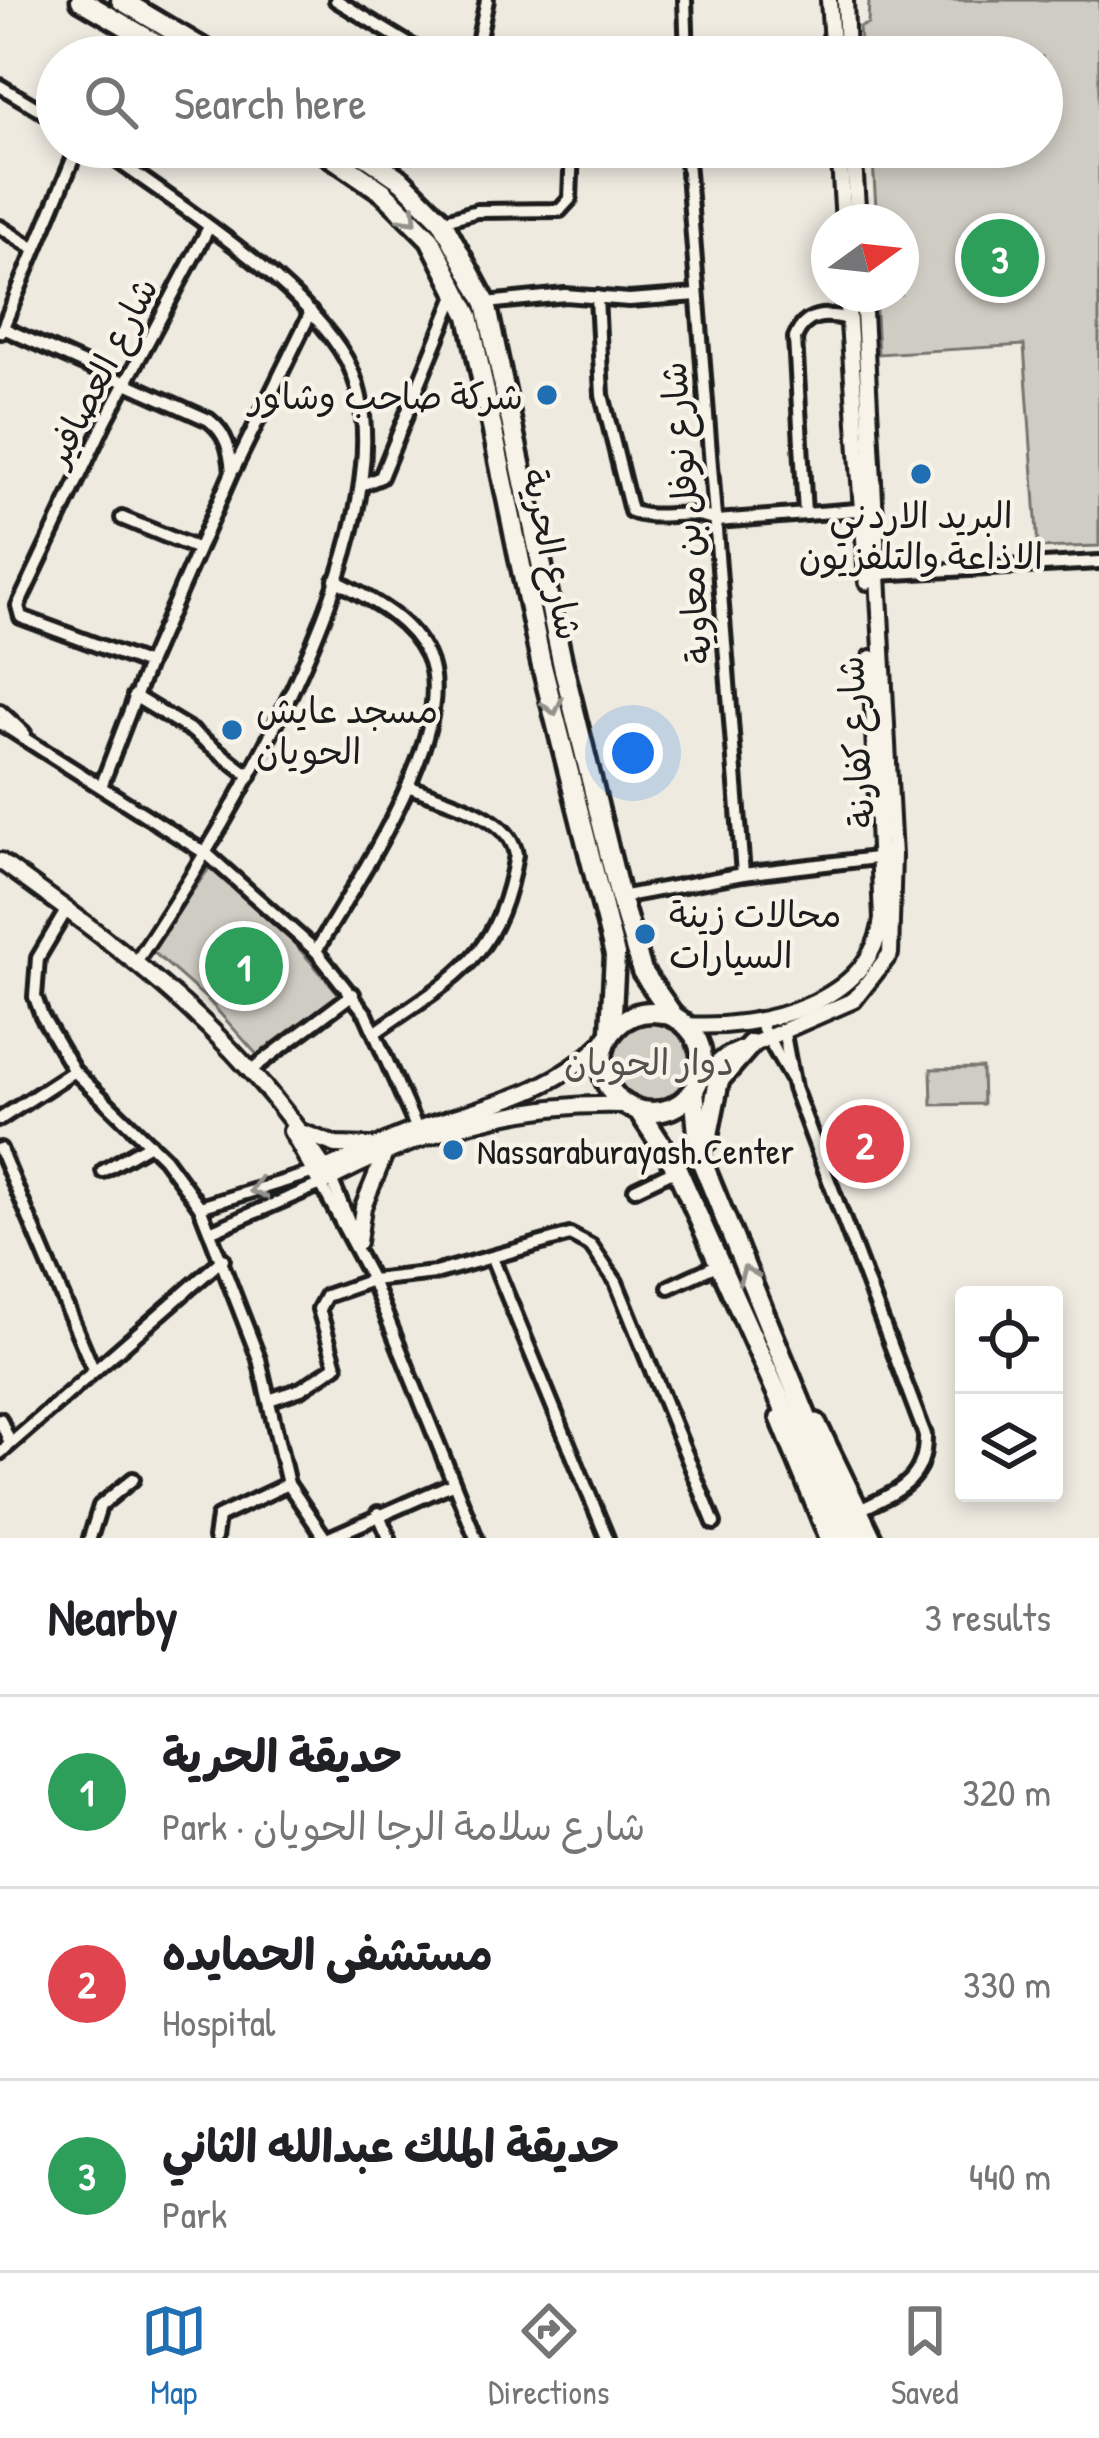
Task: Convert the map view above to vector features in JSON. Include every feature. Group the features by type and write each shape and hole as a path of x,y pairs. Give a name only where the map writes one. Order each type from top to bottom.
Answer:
{"highway":[{"path":"81,0 142,36"},
{"path":"121,0 182,36"},
{"name":"شارع الحرية","path":"346,168 401,207 430,239 458,287 478,353 542,662 615,955 609,1035"},
{"name":"شارع الحرية","path":"383,168 442,221 485,303 563,666 620,897 642,971 680,1020"},
{"path":"766,1350 700,1157 700,1049 680,1020 647,1011 609,1035 602,1069 611,1092 632,1108 677,1169 717,1265 766,1350 856,1538"},
{"path":"714,1192 707,1135 712,1102 719,1080 759,1041"},
{"path":"632,1108 676,1106 697,1083"},
{"path":"783,1384 842,1538"}],"main road":[{"path":"766,1350 873,1538"},
{"path":"766,1350 829,1538"}],"street":[{"path":"336,0 395,36"},
{"path":"479,36 487,0"},
{"path":"685,0 686,36"},
{"path":"829,0 832,36"},
{"path":"845,0 846,36"},
{"path":"128,36 130,28"},
{"path":"0,86 36,107"},
{"path":"70,168 1,332 125,382 219,428 232,472"},
{"path":"127,168 209,227 311,312 349,364 366,434 364,484 335,580 250,776 208,855 138,959"},
{"path":"442,221 477,211 560,210 570,199 571,168"},
{"name":"شارع نوفل بن معاوية","path":"688,168 743,874"},
{"path":"840,168 843,204"},
{"path":"854,168 857,204"},
{"path":"0,227 35,249"},
{"name":"شارع العصافير","path":"148,664 18,612 125,382 209,227"},
{"path":"364,484 381,477 395,451 458,287"},
{"path":"485,303 697,295"},
{"path":"597,297 597,358 627,505 646,516 689,513 717,520 867,510"},
{"path":"102,784 134,697 232,472 311,312"},
{"name":"شارع كفارنة","path":"697,1083 759,1041 854,1000 885,968 894,936 867,510 848,312"},
{"name":"شارع كفارنة","path":"863,312 867,510"},
{"path":"806,514 795,338 800,324 812,317 848,319"},
{"path":"122,518 198,549"},
{"path":"871,575 1099,562"},
{"path":"316,951 408,786 435,689 427,655 390,613 335,580"},
{"path":"134,697 192,731 250,776"},
{"path":"0,711 36,742 208,855 316,951 353,994 376,1031 417,1129"},
{"path":"4,729 36,742"},
{"path":"376,1031 468,966 492,939 513,873 514,841 494,823 408,786"},
{"path":"620,897 743,874 887,857"},
{"name":"شارع كفارنة","path":"680,1020 757,1019 778,1014 834,991 865,967 879,938 887,857"},
{"path":"0,861 138,959 251,1070 303,1132 372,1280 476,1538"},
{"path":"67,909 48,936 34,979 42,1016 74,1071 150,1144 200,1207 223,1259 269,1400 288,1484 327,1538 452,1484"},
{"path":"251,1070 353,994"},
{"path":"778,1014 791,1078 926,1435 920,1473 909,1485 860,1510"},
{"path":"757,1019 759,1041 791,1078"},
{"path":"212,1231 417,1129 546,1087 609,1035"},
{"path":"0,1119 74,1071"},
{"path":"303,1132 336,1145 380,1148 531,1110 577,1103 632,1108"},
{"path":"285,1113 323,1176"},
{"path":"103,1171 150,1144"},
{"path":"359,1250 363,1207 380,1148"},
{"path":"0,1149 93,1369"},
{"path":"635,1189 677,1169"},
{"path":"200,1207 323,1176"},
{"path":"269,1400 332,1370 337,1357 320,1301 372,1280 407,1279 570,1235 591,1246 616,1282 713,1523"},
{"path":"492,1258 607,1538"},
{"path":"0,1453 223,1259"},
{"path":"669,1287 717,1265"},
{"path":"0,1419 10,1443"},
{"path":"87,1537 100,1506 134,1479"},
{"path":"214,1538 218,1517 288,1484"},
{"path":"378,1514 389,1538"}],"green space":[{"path":"869,0 1099,0 1099,546 1038,548 1024,345 878,354 876,312 919,312 919,204 876,204 873,168 1063,168 1063,36 860,36 859,27 868,24"},
{"path":"210,867 279,926 339,994 260,1058 208,1000 151,950"},
{"name":"دوار الحويان","path":"649,1021 677,1033 689,1061 677,1089 649,1101 621,1089 609,1061 621,1033"},
{"path":"982,1068 983,1104 932,1105 931,1069"}],"place":[{"name":"حديقة الملك عبدالله الثاني","path":"1000,258"},
{"name":"شركة صاحب وشاور","path":"547,395"},
{"name":"البريد الاردني الاذاعة والتلفزيون","path":"921,474"},
{"name":"مسجد عايش الحويان","path":"232,730"},
{"name":"محالات زينة السيارات","path":"645,934"},
{"name":"حديقة الحرية","path":"244,966"},
{"name":"مستشفى الحمايده","path":"865,1144"},
{"name":"Nassaraburayash.Center","path":"453,1150"}]}
